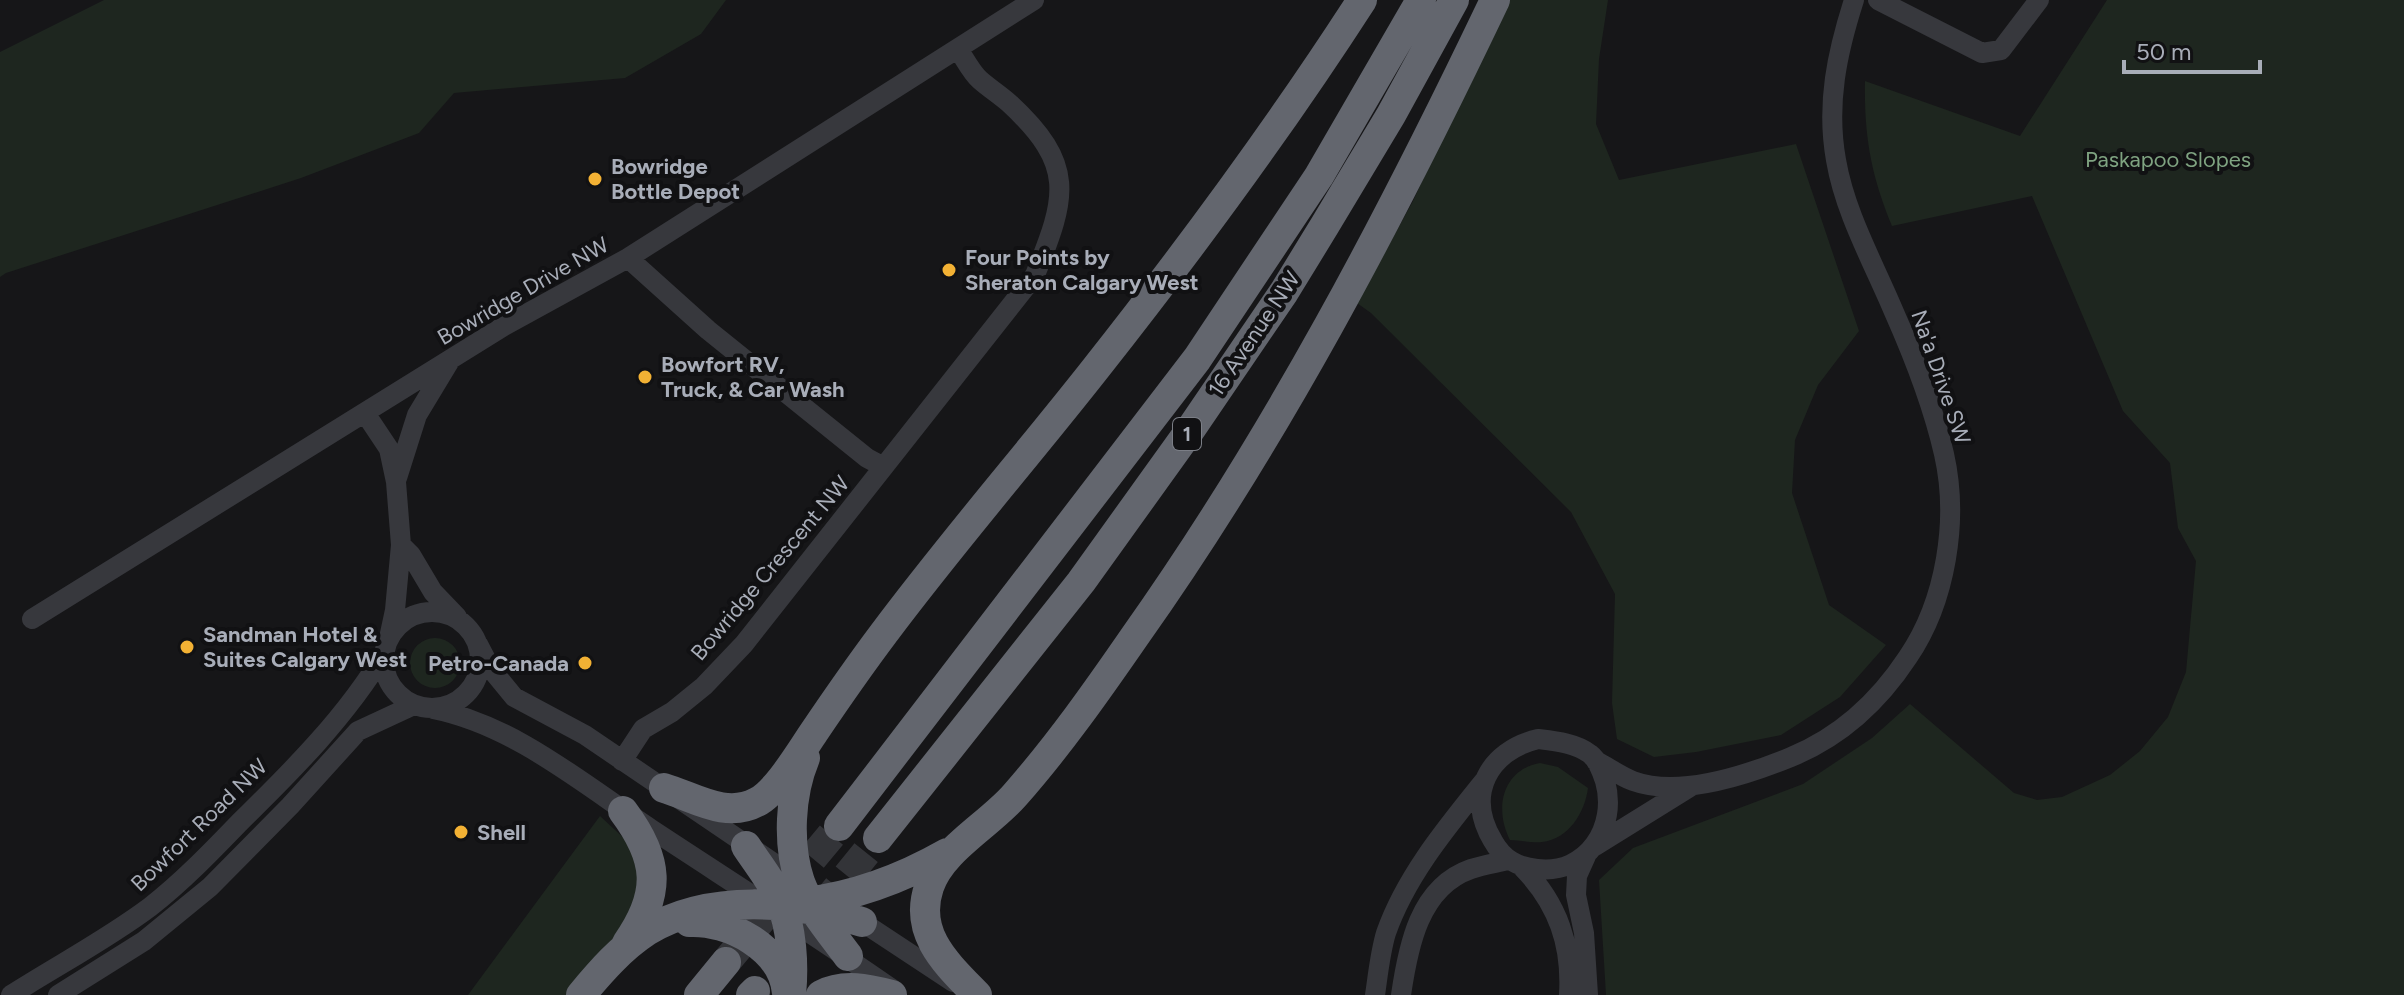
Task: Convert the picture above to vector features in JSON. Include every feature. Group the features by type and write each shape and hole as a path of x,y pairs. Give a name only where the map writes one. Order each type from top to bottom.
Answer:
{"highway":[{"path":"664,788 715,806 745,806 759,801 790,766 946,552 1176,264 1277,127 1362,0"},
{"name":"16 Avenue NW","path":"839,826 1197,359 1319,176 1421,0"},
{"name":"16 Avenue NW","path":"878,838 1055,616 1165,466 1292,278 1391,115 1454,0"},
{"path":"975,995 936,952 930,940 925,914 928,888 933,876 949,854 1014,796 1051,751 1138,633 1240,478 1339,307 1495,0"},
{"path":"789,995 792,813 797,785 811,745 832,706"},
{"path":"581,995 620,952 640,922 653,880 644,843 623,811"},
{"path":"746,846 791,902 848,956"},
{"path":"620,952 648,931 697,911 857,892 912,873 959,846"},
{"path":"791,902 862,922"},
{"path":"663,924 695,922 720,926 750,940 773,960 789,995"},
{"path":"699,995 726,962"},
{"path":"821,995 851,987 892,995"}],"street":[{"name":"Bowridge Drive NW","path":"32,619 504,326 628,258 1034,0"},
{"name":"Na'a Drive SW","path":"1596,761 1632,781 1659,787 1690,787 1767,767 1809,750 1847,724 1881,693 1920,637 1937,599 1945,560 1950,506 1944,456 1923,385 1855,227 1836,160 1832,104 1838,48 1854,0"},
{"path":"1878,0 1982,53 2001,50 2039,0"},
{"name":"Bowridge Crescent NW","path":"622,761 643,729 672,712 704,686 744,644 1035,275 1054,228 1061,184 1050,148 1004,98 977,78 958,49"},
{"name":"Bowridge Crescent NW","path":"628,258 760,373 867,458 882,466"},
{"path":"396,482 417,415 451,360"},
{"name":"Bowfort Road NW","path":"11,995 102,940 152,905 297,763 362,688 387,645 397,596 401,545 396,482 389,449 365,413"},
{"path":"401,545 411,555 433,592 461,621 491,669 514,697 585,735 746,846"},
{"path":"461,621 448,615 421,613 397,627 387,645 386,674 390,684 405,700 480,722 558,767 623,811 791,902"},
{"path":"58,995 144,941 210,887 358,731 424,707 455,703 472,688 480,667 478,644"},
{"path":"1375,995 1387,932 1408,885 1505,753 1538,739 1568,744 1592,755 1605,783 1608,808 1602,834 1577,876 1576,895 1584,933 1588,995"},
{"path":"1484,781 1481,804 1486,827 1499,850 1539,885 1552,904 1565,941 1569,995"},
{"name":"Na'a Drive SW","path":"1590,851 1690,787"},
{"path":"1401,995 1409,950 1426,906 1444,883 1469,869 1516,864 1547,870 1569,866 1590,851"},
{"path":"862,922 975,995"},
{"path":"848,956 901,995"}],"green space":[{"path":"104,0 726,0 701,34 625,78 454,93 419,133 301,178 0,277 0,52"},
{"path":"1505,0 1608,0 1599,59 1596,124 1619,180 1796,144 1859,331 1818,385 1795,440 1792,493 1829,605 1886,645 1840,697 1781,735 1654,757 1617,739 1612,703 1615,594 1571,512 1371,313 1357,303 1413,201"},
{"name":"Paskapoo Slopes","path":"2107,0 2404,0 2404,995 1606,995 1599,880 1633,848 1803,784 1872,738 1910,704 2014,793 2037,800 2062,797 2110,775 2140,751 2168,717 2186,672 2196,561 2178,528 2170,463 2123,411 2032,196 1892,226 1874,172 1866,120 1865,81 2020,136"},
{"path":"435,638 452,646 460,663 452,680 435,688 418,680 410,663 418,646"},
{"path":"1540,763 1558,767 1588,788 1583,806 1568,830 1552,840 1510,840 1503,816 1505,792 1517,774"},
{"path":"600,816 628,842 641,867 633,922 571,995 468,995"}],"tunnel":[{"path":"726,962 839,826"},
{"path":"819,911 878,838"}],"place":[{"name":"Bowridge Bottle Depot","path":"595,179"},
{"name":"Four Points by Sheraton Calgary West","path":"949,270"},
{"name":"Bowfort RV, Truck, & Car Wash","path":"645,377"},
{"name":"Sandman Hotel & Suites Calgary West","path":"187,647"},
{"name":"Petro-Canada","path":"585,663"},
{"name":"Shell","path":"461,832"}]}
